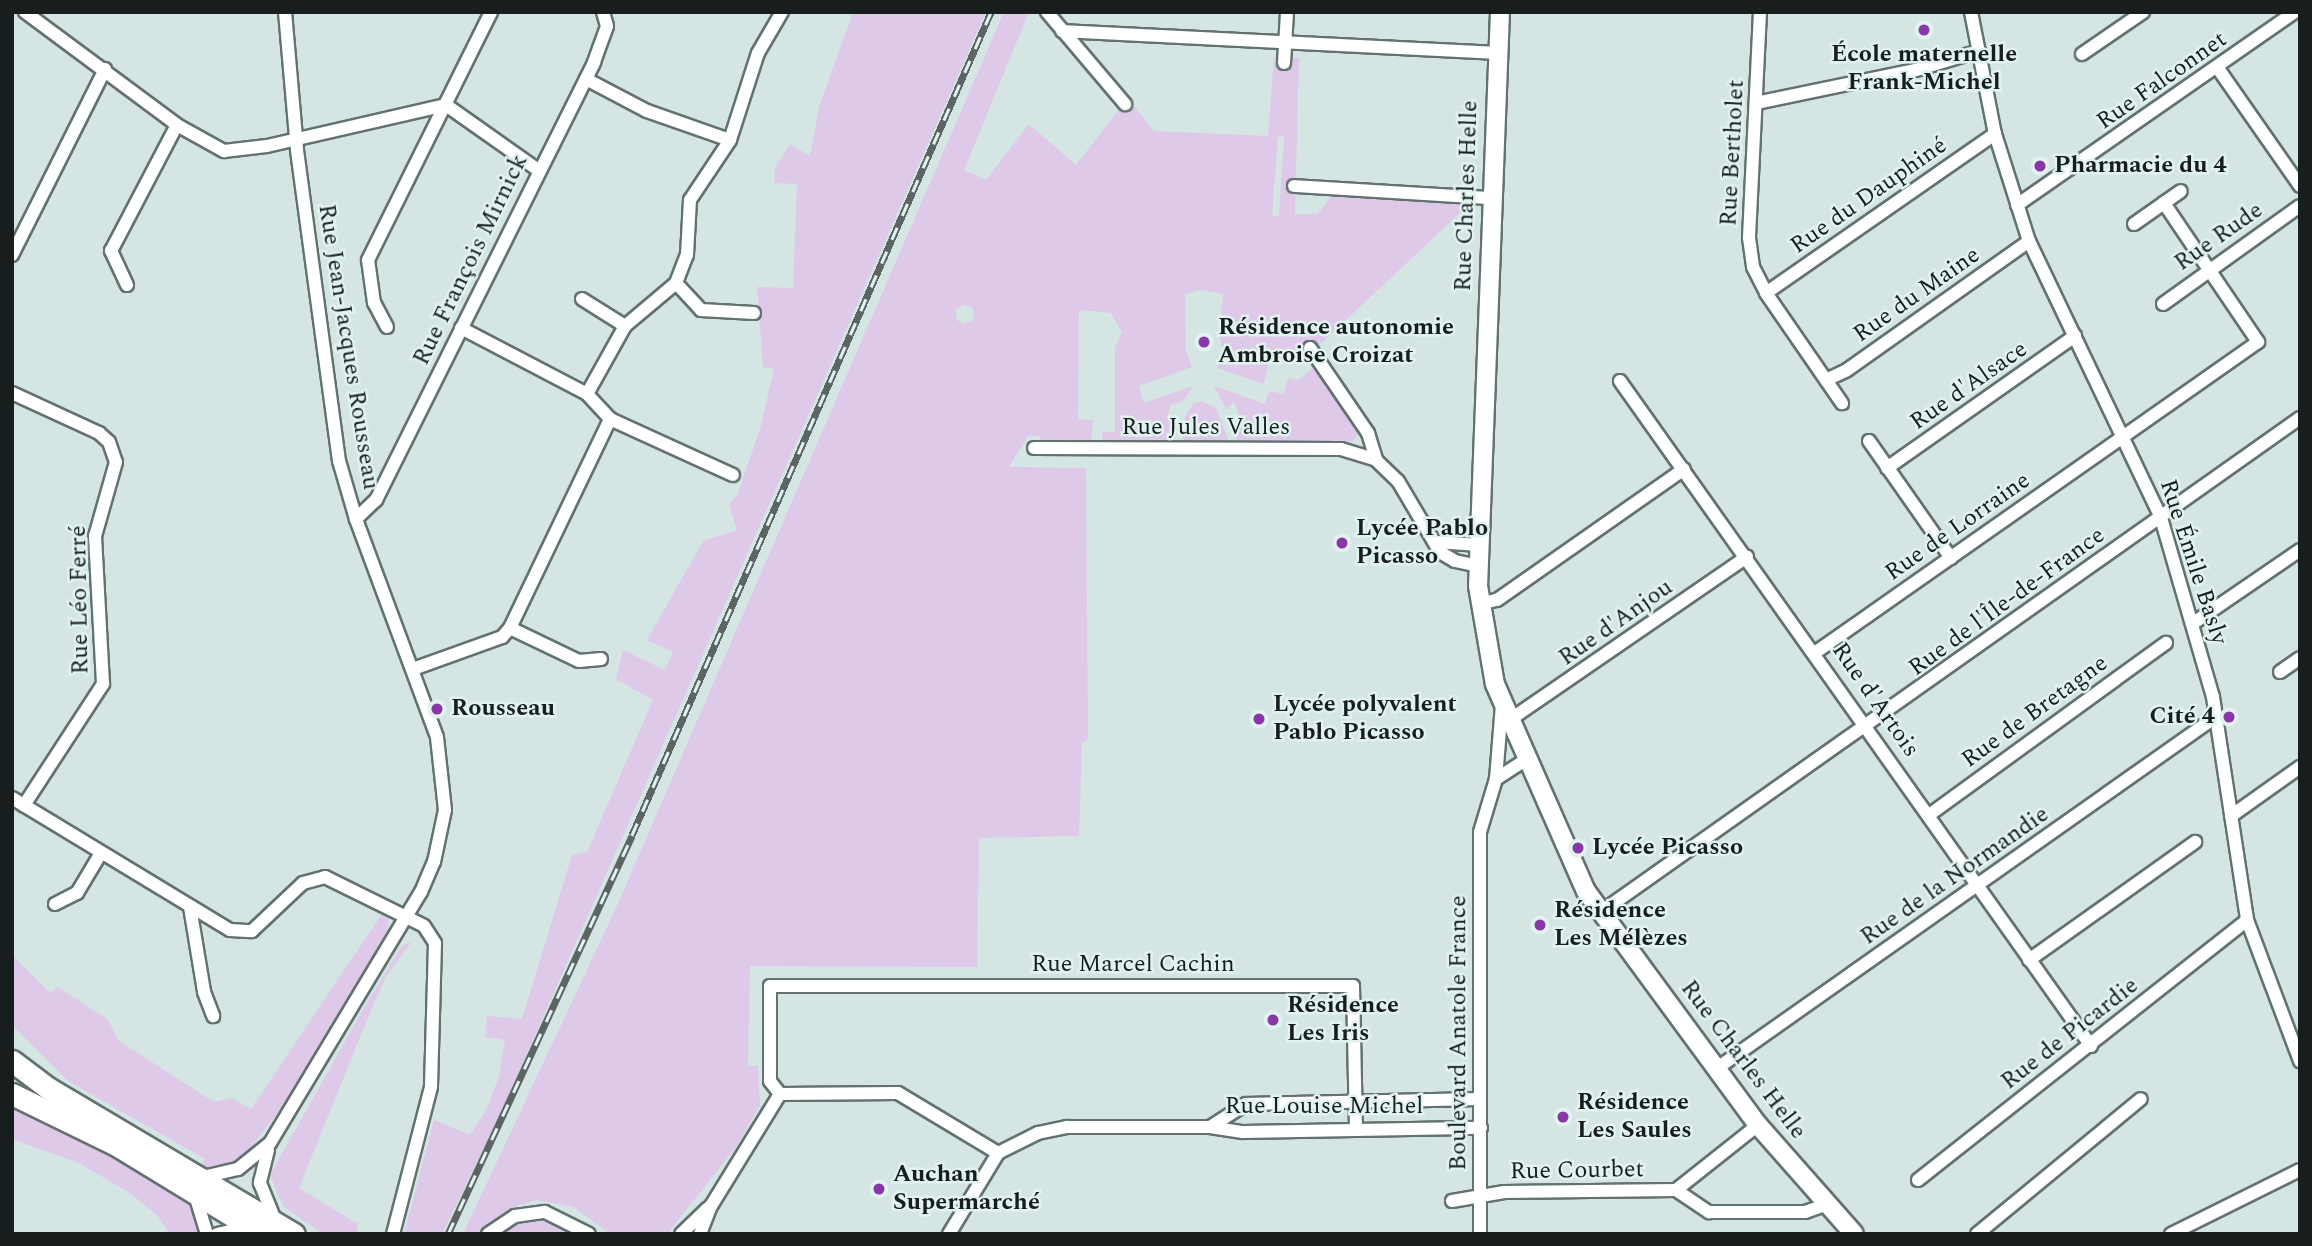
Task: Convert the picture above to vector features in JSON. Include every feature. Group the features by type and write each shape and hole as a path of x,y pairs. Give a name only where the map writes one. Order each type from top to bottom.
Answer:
{"main road":[{"path":"12,1061 48,1088 271,1230"},
{"path":"12,1094 198,1184 271,1230"}],"street":[{"path":"25,12 177,125 224,150 296,138 446,105 538,170"},
{"name":"Rue Jean-Jacques Rousseau","path":"270,1143 407,917 434,862 445,810 441,755 413,669 356,519 339,461 296,138 285,12"},
{"path":"387,327 374,303 368,260 491,12"},
{"name":"Rue François Mirnick","path":"356,519 376,500 538,170 586,79 605,38 603,12"},
{"path":"587,394 625,326 676,283 687,255 690,200 730,140 758,53 782,12"},
{"path":"1047,12 1125,104"},
{"path":"1284,63 1287,12"},
{"name":"Rue Charles Helle","path":"1500,12 1491,198 1479,604 1505,713 1574,869 1601,912 1758,1125 1854,1234"},
{"name":"Rue Bertholet","path":"1760,12 1749,238 1753,267 1766,293 1842,403"},
{"name":"Rue Émile Basly","path":"1971,12 1996,134 2029,241 2124,435 2161,518 2217,716 2247,920 2300,1061"},
{"path":"2082,54 2143,12"},
{"name":"Rue Falconnet","path":"2017,205 2295,12"},
{"path":"1062,31 1497,53"},
{"path":"1756,103 1916,70 1979,51"},
{"path":"2217,67 2300,187"},
{"path":"12,255 105,69"},
{"path":"586,79 647,111 730,140"},
{"path":"127,285 111,251 177,125"},
{"name":"Rue du Dauphiné","path":"1766,293 1996,134"},
{"path":"1294,186 1491,198"},
{"path":"2134,224 2181,191"},
{"path":"2164,203 2207,270"},
{"name":"Rue Rude","path":"2162,304 2300,206"},
{"name":"Rue du Maine","path":"1826,380 1847,370 2029,241"},
{"name":"Rue de Lorraine","path":"1816,652 2258,342 2207,270"},
{"path":"676,283 701,310 754,313"},
{"path":"582,299 625,326"},
{"path":"461,328 587,394 610,419 733,475"},
{"name":"Rue d'Alsace","path":"1887,468 2075,336"},
{"path":"1310,348 1368,433 1376,460 1398,481 1446,557 1479,565"},
{"name":"Rue d'Artois","path":"1620,381 1816,652 2091,1046"},
{"name":"Rue Léo Ferré","path":"12,393 99,433 109,442 116,463 95,536 103,684 18,802"},
{"name":"Rue de l'Île-de-France","path":"1601,912 1868,727 2300,418"},
{"path":"413,669 502,637 510,628 610,419"},
{"path":"1869,441 1951,558"},
{"name":"Rue Jules Valles","path":"1034,449 1341,449 1376,460"},
{"path":"1479,604 1497,600 1684,469"},
{"path":"1436,542 1479,545"},
{"path":"2192,624 2300,550"},
{"name":"Rue d'Anjou","path":"1505,713 1747,557"},
{"path":"510,628 579,661 601,659"},
{"name":"Rue de Bretagne","path":"1929,815 2166,643"},
{"path":"2280,672 2300,658"},
{"name":"Boulevard Anatole France","path":"1480,1234 1480,832 1496,779 1505,713"},
{"name":"Rue de la Normandie","path":"1716,1069 2217,716"},
{"path":"1496,779 1525,760"},
{"path":"2231,816 2300,767"},
{"path":"18,802 230,930 252,931 303,883 325,877 424,926 435,943 433,1063 426,1111 394,1234"},
{"path":"2029,960 2195,842"},
{"path":"55,904 77,893 101,853"},
{"path":"190,907 204,992 213,1016"},
{"name":"Rue de Picardie","path":"1918,1180 2091,1046 2247,920"},
{"name":"Rue Marcel Cachin","path":"780,1094 770,1081 770,986 1353,986 1356,1129"},
{"path":"700,1234 711,1206 780,1094 898,1093 999,1153 949,1234"},
{"name":"Rue Louise Michel","path":"1210,1127 1246,1104 1479,1099"},
{"path":"1977,1234 2141,1099"},
{"name":"Rue Courbet","path":"1676,1190 1758,1125"},
{"name":"Rue Louise Michel","path":"999,1153 1038,1133 1067,1128 1210,1127 1233,1131 1480,1128"},
{"path":"207,1234 198,1184 238,1169 270,1143"},
{"path":"217,1234 234,1227 271,1230 260,1183 270,1143"},
{"path":"2171,1234 2300,1170"},
{"name":"Rue Courbet","path":"1452,1201 1480,1195 1676,1190 1709,1212 1805,1212 1828,1204"},
{"path":"681,1234 711,1206"},
{"path":"488,1234 530,1212 545,1212 589,1234"}],"shaded area":[{"path":"853,12 986,12 500,1115 442,1234 404,1234 434,1120 470,1135 486,1110 499,1077 505,1040 485,1037 487,1016 522,1019 572,855 587,852 653,700 616,679 623,650 665,670 673,652 647,640 703,541 737,530 729,505 737,495 760,429 774,369 763,367 757,287 793,288 797,184 774,183 775,168 790,144 810,156 819,107"},
{"path":"1004,12 1029,12 964,170 986,180 1029,124 1076,165 1128,98 1154,131 1268,136 1274,57 1299,58 1295,214 1318,214 1333,194 1464,203 1462,211 1299,364 1269,360 1264,384 1217,368 1223,351 1219,335 1223,294 1200,290 1185,294 1186,350 1192,367 1139,386 1144,403 1193,386 1183,401 1171,405 1167,418 1175,416 1169,442 1102,442 1102,432 1115,432 1115,347 1122,332 1111,313 1079,310 1078,419 1093,420 1091,442 1046,444 1038,436 1028,436 1009,467 1086,468 1088,739 1082,743 1079,836 979,838 977,967 750,966 748,1066 758,1066 760,1105 736,1147 667,1234 610,1234 574,1207 537,1200 518,1205 477,1234 463,1234 616,908","holes":["1284,136 1279,216 1272,216 1278,137","964,305 973,308 974,319 965,324 957,320 955,309"]},
{"path":"1316,366 1359,434 1352,442 1238,442 1234,431 1242,423 1234,402 1226,409 1214,386 1265,404 1269,391 1284,394 1288,378 1298,380"},
{"path":"1202,401 1216,408 1229,442 1182,442 1185,417 1193,404"},
{"path":"384,911 389,916 387,935 281,1108 239,1163 213,1171 201,1167 205,1159 68,1081 12,1025 12,955 50,993 58,987 108,1020 119,1041 214,1102 232,1098 251,1109"},
{"path":"412,941 386,977 299,1188 358,1224 356,1234 323,1234 283,1206 270,1175 362,1011 401,947"},
{"path":"12,1104 71,1130 187,1198 195,1210 199,1234 170,1234 158,1216 130,1193 79,1163 12,1139"},
{"path":"525,1220 544,1221 569,1234 501,1234"}],"railway":[{"path":"448,1234 632,835 991,12"}],"place":[{"name":"École maternelle Frank-Michel","path":"1924,30"},
{"name":"Pharmacie du 4","path":"2040,166"},
{"name":"Résidence autonomie Ambroise Croizat","path":"1204,342"},
{"name":"Lycée Pablo Picasso","path":"1342,543"},
{"name":"Rousseau","path":"437,709"},
{"name":"Cité 4","path":"2229,717"},
{"name":"Lycée polyvalent Pablo Picasso","path":"1259,719"},
{"name":"Lycée Picasso","path":"1578,848"},
{"name":"Résidence Les Mélèzes","path":"1540,925"},
{"name":"Résidence Les Iris","path":"1273,1020"},
{"name":"Résidence Les Saules","path":"1563,1117"},
{"name":"Auchan Supermarché","path":"879,1189"}]}
